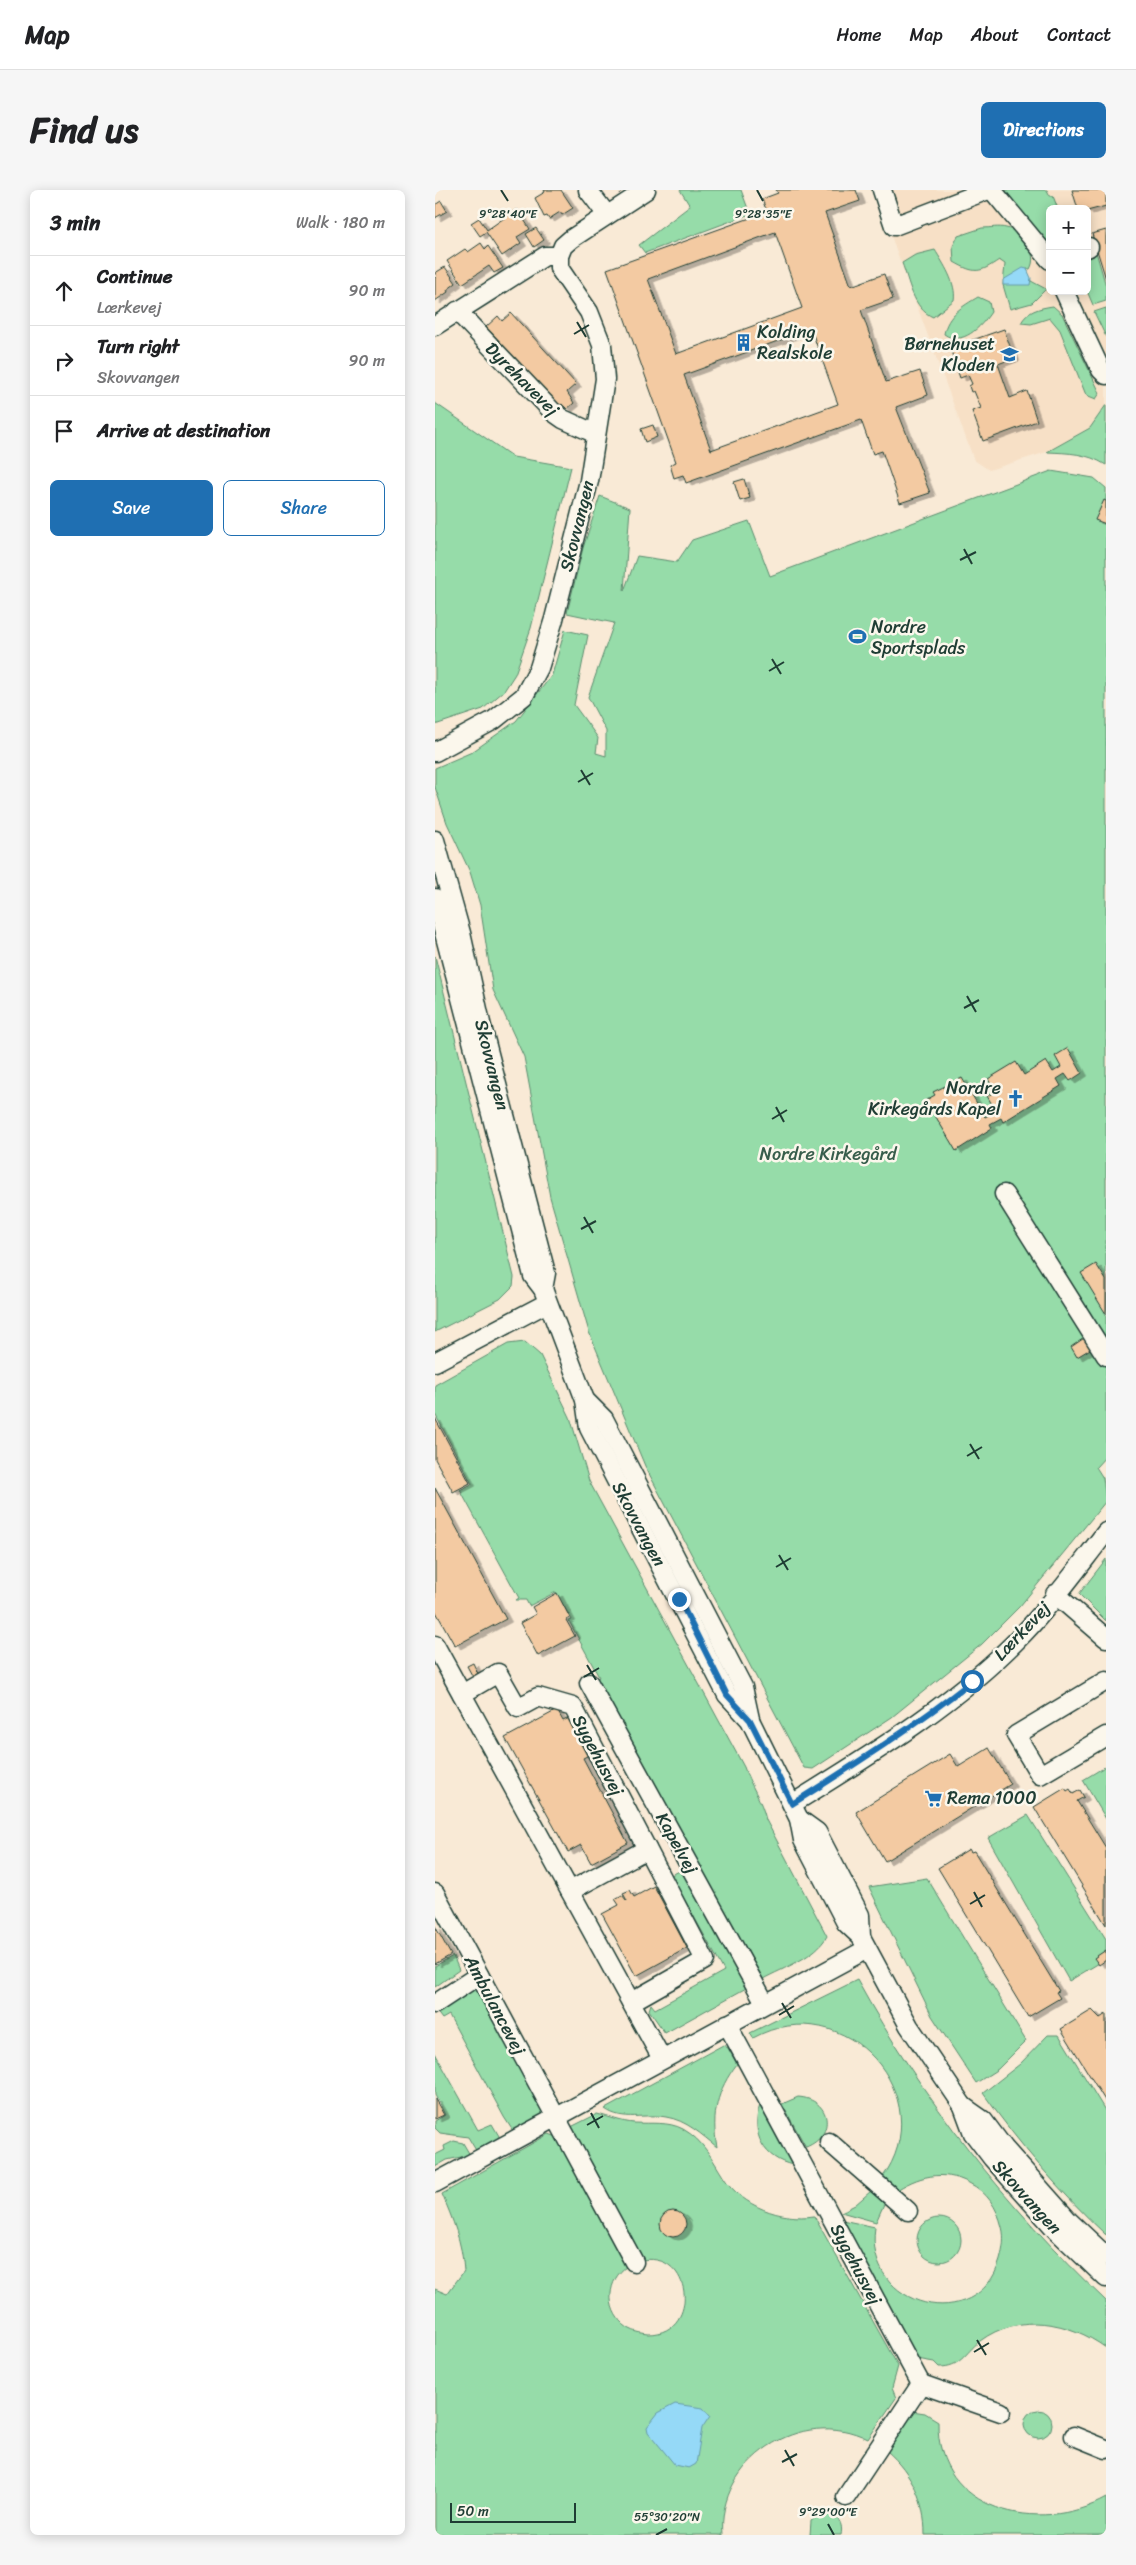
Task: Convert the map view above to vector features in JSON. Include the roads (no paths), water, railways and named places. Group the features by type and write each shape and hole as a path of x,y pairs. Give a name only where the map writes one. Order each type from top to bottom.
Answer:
{"street":[{"path":"588,190 607,215"},
{"path":"435,326 545,256 559,256 563,246 646,190"},
{"path":"882,190 895,226 988,190"},
{"path":"992,190 1046,255"},
{"name":"Skovvangen","path":"435,752 494,720 524,696 539,668 554,619 589,481 605,378 602,345 589,312 559,268 559,256"},
{"path":"1066,295 1101,370 1106,375"},
{"name":"Dyrehavevej","path":"457,311 553,412 596,434"},
{"name":"Skovvangen","path":"435,840 461,933 481,1023 546,1273 545,1296"},
{"name":"Skovvangen","path":"435,898 533,1276 545,1296 585,1400 604,1419 743,1687 750,1720 796,1811 817,1832 860,1914 864,1943 909,2026 963,2106 973,2133 992,2158 1057,2231 1106,2278"},
{"path":"1004,1194 1106,1356"},
{"path":"435,1362 545,1296"},
{"name":"Lærkevej","path":"796,1811 937,1710 972,1681 1025,1632 1106,1532"},
{"name":"Lærkevej","path":"1055,1594 1106,1638"},
{"path":"435,1645 663,2058"},
{"name":"Sygehusvej","path":"461,1694 498,1673 518,1708 538,1697 573,1707 705,1960 631,2002"},
{"path":"1106,1681 1016,1735 1040,1775 1106,1736"},
{"name":"Kapelvej","path":"589,1683 765,2003"},
{"path":"570,1891 647,1849"},
{"name":"Ambulancevej","path":"435,1893 634,2262"},
{"path":"435,2183 765,2003 864,1943"},
{"path":"435,2004 479,1974"},
{"name":"Sygehusvej","path":"727,2024 921,2384"},
{"name":"Skovvangen","path":"963,2106 983,2120 1004,2148 1068,2220 1106,2256"},
{"path":"829,2142 908,2211"},
{"path":"846,2497 921,2384 1001,2412"},
{"path":"1074,2436 1106,2449"}],"water":[{"path":"1023,268 1027,269 1031,278 1030,285 1003,285 1003,280"},
{"path":"675,2404 703,2408 710,2416 702,2428 696,2464 689,2468 675,2465 648,2432 647,2427 658,2413"}],"place":[{"name":"Kolding Realskole","path":"743,342"},
{"name":"Børnehuset Kloden","path":"1009,354"},
{"name":"Nordre Sportsplads","path":"857,637"},
{"name":"Nordre Kirkegårds Kapel","path":"1015,1098"},
{"name":"Rema 1000","path":"933,1798"}],"park label":[{"name":"Nordre Kirkegård","path":"828,1154"}]}
